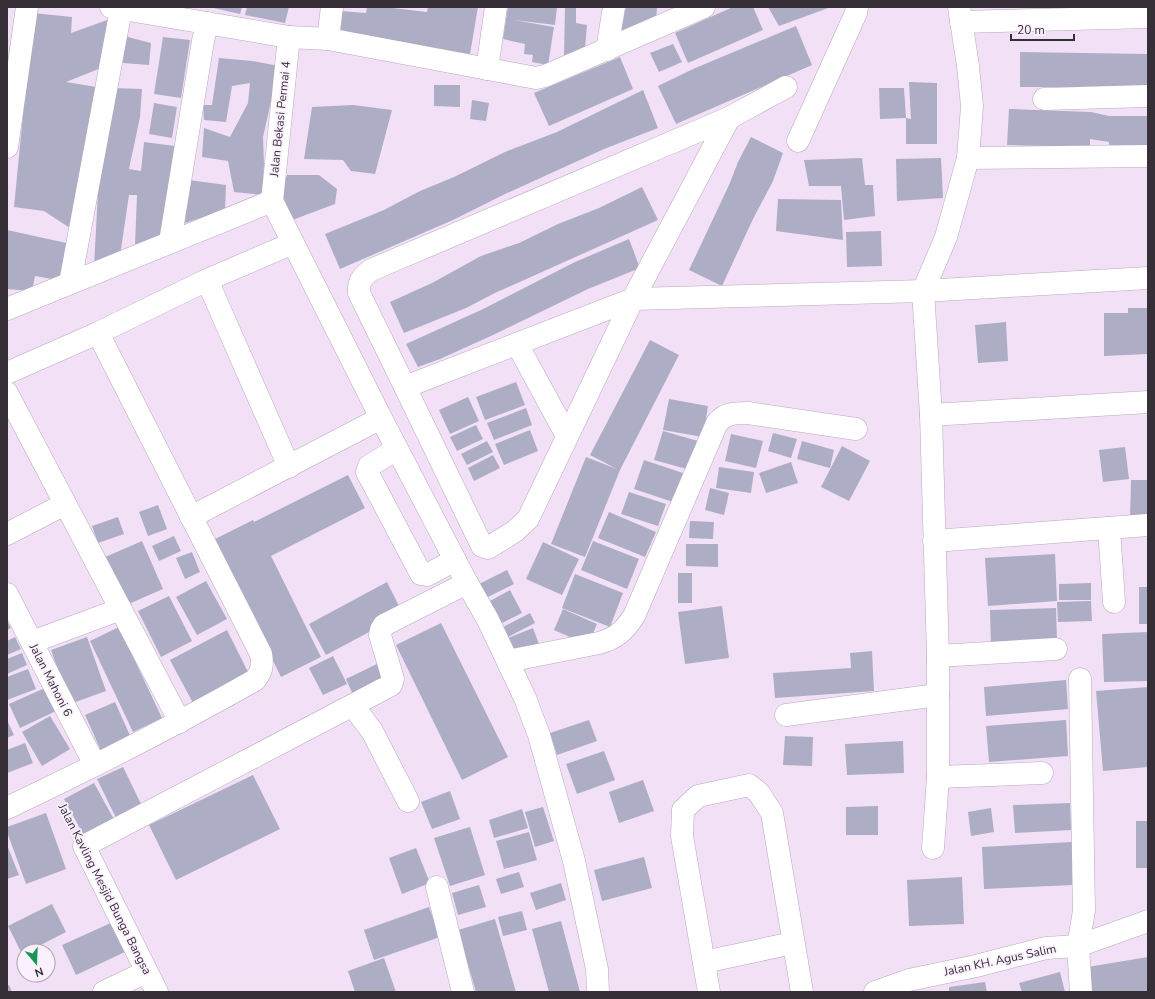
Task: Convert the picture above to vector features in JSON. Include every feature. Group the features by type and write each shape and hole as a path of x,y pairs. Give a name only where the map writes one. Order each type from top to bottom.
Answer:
{"street":[{"path":"7,147 27,7"},
{"path":"328,39 332,7"},
{"path":"487,69 496,7"},
{"path":"608,50 614,7"},
{"path":"70,284 116,8 171,12 207,24 289,37 328,39 540,78 608,50 704,7"},
{"path":"798,141 839,52 856,13 857,7"},
{"path":"933,848 938,777 938,656 931,415 923,291 946,237 968,158 972,106 968,66 960,14 1148,18"},
{"path":"170,242 207,24"},
{"name":"Jalan Bekasi Permai 4","path":"272,201 289,37"},
{"path":"729,118 633,299 528,519 515,531 488,548 484,548 359,293 358,287 360,280 371,270 729,118 786,87"},
{"path":"1044,99 1148,96"},
{"path":"968,158 1148,156"},
{"path":"7,309 272,201 381,418 467,583 488,620 525,698 539,735 574,861 597,969 598,992"},
{"path":"7,373 98,333 207,280 293,244"},
{"path":"405,387 633,299 923,291 1148,278"},
{"path":"207,280 289,467"},
{"path":"7,808 54,786 180,722 255,680 261,672 263,663 261,654 98,333"},
{"path":"517,344 567,436"},
{"path":"7,393 180,722"},
{"path":"931,415 1148,402"},
{"path":"508,661 599,643 613,639 627,627 634,616 717,423 721,418 733,413 748,413 856,429"},
{"path":"191,517 381,418"},
{"path":"397,449 369,466 367,472 421,574 427,574 455,560"},
{"path":"7,534 65,504"},
{"path":"934,541 1148,525"},
{"path":"1109,528 1114,602"},
{"path":"84,846 391,685 393,679 380,635 381,630 384,626 467,583"},
{"name":"Jalan Mahoni 6","path":"7,594 95,765"},
{"path":"32,642 121,609"},
{"path":"938,656 1056,649"},
{"path":"1080,679 1084,911 1078,946 1081,992"},
{"path":"786,715 938,695"},
{"path":"353,706 372,731 408,801"},
{"path":"938,777 1042,773"},
{"path":"709,992 682,836 683,810 698,796 749,785 759,793 772,813 802,992"},
{"name":"Jalan Kavling Mesjid Bunga Bangsa","path":"84,846 157,992"},
{"path":"437,887 463,992"},
{"name":"Jalan KH. Agus Salim","path":"875,992 911,986 976,966 1046,948 1078,946 1148,920"},
{"path":"704,962 793,943"},
{"path":"104,992 146,972"}],"path":[{"name":"Jalan Kavling Mesjid Bunga Bangsa","path":"54,786 84,846"}],"building":[{"path":"209,7 242,7 240,14"},
{"path":"247,7 289,7 285,23 245,15"},
{"path":"367,7 384,7 427,12 428,7 478,7 470,54 362,37 337,30 340,11 366,13"},
{"path":"508,7 557,7 555,25 514,20 554,27 548,65 532,62 533,55 524,54 525,44 503,39"},
{"path":"565,7 576,7 576,23 587,25 585,48 564,56"},
{"path":"626,7 657,7 656,20 620,33"},
{"path":"733,7 753,7 763,30 688,63 675,33"},
{"path":"768,7 831,7 779,26"},
{"path":"33,13 72,17 71,33 110,19 101,68 66,82 96,87 70,228 44,211 14,207"},
{"path":"796,26 812,65 676,124 658,86 693,69"},
{"path":"124,36 151,43 149,65 123,63"},
{"path":"163,37 190,40 181,98 154,94"},
{"path":"673,44 682,62 659,72 650,53"},
{"path":"1020,52 1148,54 1148,91 1089,87 1020,87"},
{"path":"620,57 633,89 549,126 534,93"},
{"path":"219,58 252,61 279,66 263,137 264,165 262,195 234,192 228,161 202,157 204,128 230,137 248,103 250,83 232,86 226,122 204,120 203,105 212,105"},
{"path":"909,82 937,83 937,144 906,144 906,118 911,119"},
{"path":"434,85 460,85 460,107 434,106"},
{"path":"113,88 142,89 140,117 129,169 141,171 144,142 175,146 162,234 135,245 137,195 129,195 120,256 94,266 98,192"},
{"path":"879,88 904,88 906,118 880,119"},
{"path":"643,90 658,128 604,149 505,194 453,220 340,269 325,234 384,210 420,191 454,177 505,152 557,132"},
{"path":"472,100 489,103 486,121 470,119"},
{"path":"154,103 177,107 172,138 149,134"},
{"path":"353,105 392,110 375,174 351,171 343,160 304,159 312,107"},
{"path":"1009,109 1091,112 1109,116 1148,116 1148,149 1109,149 1109,142 1090,139 1090,147 1007,145"},
{"path":"751,137 783,153 773,181 753,219 722,286 689,270 729,185 738,162"},
{"path":"862,158 865,185 873,185 875,216 844,220 841,186 809,186 804,160"},
{"path":"941,158 943,198 897,201 896,159"},
{"path":"287,175 319,175 337,189 335,204 287,222 278,201"},
{"path":"189,180 226,185 225,210 185,223"},
{"path":"642,187 658,220 495,293 466,308 404,333 390,302 432,283 481,256 519,243 558,224 599,208"},
{"path":"778,199 841,200 843,240 776,231"},
{"path":"7,230 71,244 63,281 35,276 32,291 7,289"},
{"path":"881,231 882,266 847,267 846,232"},
{"path":"629,239 640,268 588,289 493,335 440,359 418,367 406,344 481,310 575,262"},
{"path":"1128,308 1148,308 1148,354 1104,356 1104,313 1128,313"},
{"path":"1006,322 1008,361 978,363 975,325"},
{"path":"650,340 679,355 620,470 585,557 551,544 586,457 617,469 590,455"},
{"path":"516,382 525,405 485,420 476,397"},
{"path":"468,397 479,421 450,434 439,410"},
{"path":"669,399 708,406 703,437 663,430"},
{"path":"526,408 532,425 494,440 487,423"},
{"path":"476,425 483,439 457,451 450,437"},
{"path":"530,430 538,451 504,465 495,444"},
{"path":"663,431 698,441 690,470 654,460"},
{"path":"773,433 797,439 791,458 768,451"},
{"path":"731,434 763,441 756,468 725,461"},
{"path":"487,441 493,452 467,465 461,454"},
{"path":"802,441 834,450 830,468 797,459"},
{"path":"842,446 870,461 849,501 821,487"},
{"path":"1125,447 1129,479 1103,482 1099,450"},
{"path":"493,455 500,468 474,481 468,468"},
{"path":"644,460 683,473 673,502 634,489"},
{"path":"791,462 798,483 766,493 759,473"},
{"path":"719,467 754,472 751,493 716,488"},
{"path":"348,475 365,508 271,556 321,657 281,677 213,540 253,520 254,522"},
{"path":"1131,480 1148,480 1148,520 1130,521"},
{"path":"710,488 729,493 724,515 705,510"},
{"path":"629,492 666,504 658,526 621,514"},
{"path":"158,505 167,529 148,536 139,512"},
{"path":"609,512 656,532 645,557 598,538"},
{"path":"118,517 124,534 98,543 92,526"},
{"path":"690,521 714,522 713,539 689,538"},
{"path":"174,536 181,551 159,561 152,546"},
{"path":"142,541 163,589 124,606 103,558"},
{"path":"593,541 639,559 627,589 581,570"},
{"path":"543,542 579,559 562,595 526,579"},
{"path":"686,544 718,544 718,567 686,566"},
{"path":"192,552 200,572 185,579 176,558"},
{"path":"1055,554 1057,601 988,606 985,558"},
{"path":"507,570 514,584 482,600 475,586"},
{"path":"678,573 692,573 692,603 678,603"},
{"path":"575,574 623,593 610,627 562,608"},
{"path":"206,581 227,619 197,635 176,597"},
{"path":"387,582 403,614 326,655 309,624"},
{"path":"1091,583 1091,600 1059,600 1059,584"},
{"path":"1139,587 1148,587 1148,624 1139,624"},
{"path":"510,590 522,613 500,624 488,602"},
{"path":"169,596 192,641 161,657 138,611"},
{"path":"1091,601 1092,621 1058,622 1057,602"},
{"path":"722,606 729,658 685,664 678,612"},
{"path":"1056,608 1057,642 991,645 990,610"},
{"path":"563,609 597,624 588,645 554,630"},
{"path":"530,613 535,623 508,637 503,627"},
{"path":"7,621 11,628 7,630"},
{"path":"441,623 508,757 462,780 396,645"},
{"path":"119,627 162,718 133,732 90,641"},
{"path":"533,628 540,647 514,656 508,638"},
{"path":"227,630 249,674 193,703 170,660"},
{"path":"1148,632 1148,681 1104,682 1102,634"},
{"path":"15,637 21,649 7,655 7,641"},
{"path":"87,637 106,691 70,704 51,650"},
{"path":"872,651 874,691 775,698 773,673 851,668 850,653"},
{"path":"22,653 27,665 7,674 7,659"},
{"path":"333,656 347,684 323,695 309,668"},
{"path":"381,662 390,682 355,699 346,679"},
{"path":"28,669 36,689 7,700 7,677"},
{"path":"1066,680 1068,709 986,716 984,687"},
{"path":"1148,687 1148,767 1103,771 1096,691"},
{"path":"45,688 56,711 20,728 9,704"},
{"path":"115,702 132,740 102,753 85,715"},
{"path":"50,716 70,749 42,766 22,732"},
{"path":"7,720 14,735 7,738"},
{"path":"589,720 597,741 557,755 550,733"},
{"path":"1066,720 1068,756 989,762 986,726"},
{"path":"785,736 813,737 812,766 783,765"},
{"path":"903,741 904,773 847,775 845,744"},
{"path":"25,743 33,763 7,773 7,750"},
{"path":"604,751 615,780 577,794 566,764"},
{"path":"123,767 145,812 119,824 97,779"},
{"path":"253,775 280,829 176,880 149,825"},
{"path":"643,780 654,811 619,823 609,792"},
{"path":"94,783 117,825 87,841 64,799"},
{"path":"450,791 460,819 432,829 421,802"},
{"path":"1070,803 1071,830 1015,833 1013,805"},
{"path":"878,806 878,835 846,835 846,807"},
{"path":"543,807 554,841 535,847 525,812"},
{"path":"991,808 994,832 971,836 968,812"},
{"path":"522,809 528,828 494,838 489,820"},
{"path":"46,813 66,869 26,884 7,832 7,827"},
{"path":"1136,821 1148,821 1148,868 1136,868"},
{"path":"470,827 485,875 450,886 434,838"},
{"path":"529,832 537,860 504,869 496,841"},
{"path":"1072,842 1074,885 984,889 982,847"},
{"path":"7,845 19,875 7,879"},
{"path":"416,848 430,883 402,894 389,858"},
{"path":"644,857 652,888 602,901 594,870"},
{"path":"519,872 524,887 501,894 496,879"},
{"path":"962,877 964,924 909,926 907,880"},
{"path":"561,883 566,900 536,910 530,893"},
{"path":"479,885 486,907 458,915 452,893"},
{"path":"52,904 66,932 45,943 16,943 8,926"},
{"path":"429,907 440,937 374,960 364,930"},
{"path":"522,911 527,930 503,936 498,917"},
{"path":"495,919 516,992 476,992 458,930"},
{"path":"561,921 580,992 549,992 532,929"},
{"path":"113,922 127,951 76,975 62,945"},
{"path":"1148,957 1148,992 1092,992 1088,967"},
{"path":"384,958 396,992 355,992 348,971"},
{"path":"1060,972 1065,992 1022,992 1019,983"},
{"path":"985,982 987,992 949,992 949,987"},
{"path":"9,985 12,992 7,992 7,986"}]}
